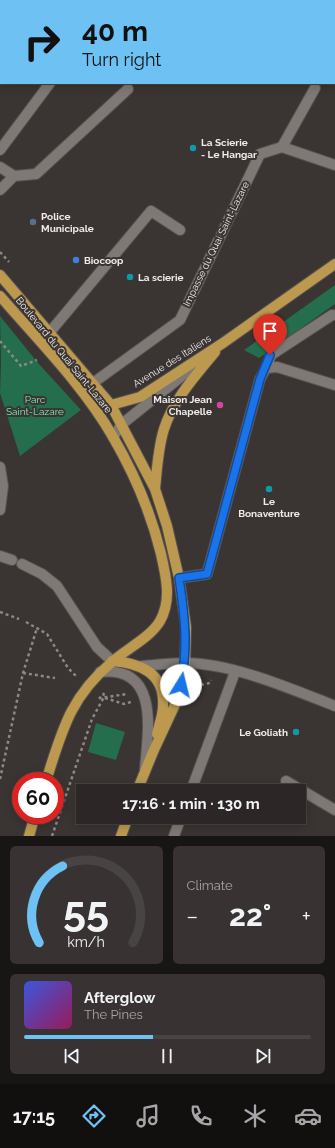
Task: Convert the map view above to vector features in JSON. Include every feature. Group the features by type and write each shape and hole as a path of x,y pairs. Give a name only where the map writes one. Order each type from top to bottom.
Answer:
{"main road":[{"name":"Avenue des Italiens","path":"111,405 140,397 223,343 335,264"},
{"name":"Boulevard du Quai Saint-Lazare","path":"0,275 111,405 155,489 167,526 179,578 186,627 185,663 179,696 153,752"},
{"name":"Boulevard du Quai Saint-Lazare","path":"0,296 79,388 113,437 141,494 157,539 167,578 167,595 163,615 159,623 146,636 112,661 100,672 78,699 66,719 49,772"},
{"name":"Avenue des Italiens","path":"155,489 160,444 164,427 193,378 223,343"},
{"path":"112,661 142,666 157,679 162,695 163,706 153,752 140,784"},
{"path":"29,836 32,824"},
{"path":"121,836 125,824"}],"street":[{"path":"0,150 49,84"},
{"path":"315,88 282,147 335,165"},
{"path":"0,167 14,176 36,174 128,89"},
{"name":"Impasse du Quai Saint-Lazare","path":"93,383 180,320 260,154 282,147"},
{"path":"0,190 14,176"},
{"path":"50,332 151,212 180,230"},
{"path":"179,578 207,574 260,379 266,368 270,355 332,315 335,315"},
{"path":"113,437 122,424 223,343"},
{"path":"266,368 277,367 335,385"},
{"path":"0,467 3,486 0,510"},
{"path":"0,556 12,560"},
{"path":"22,564 42,574 57,586 97,647 112,661"},
{"path":"142,666 185,663 215,666 259,677 335,706"},
{"path":"100,672 110,671 124,675 134,680 142,691 149,713 145,770"},
{"path":"194,784 235,672"},
{"path":"286,781 335,810"},
{"path":"174,836 178,824"}],"path":[{"path":"0,341 21,366 31,362"},
{"path":"0,612 19,619"},
{"path":"26,622 47,634 68,668"},
{"path":"0,779 23,673 37,628"},
{"path":"23,673 55,678"},
{"path":"52,836 92,719 104,698 103,691"},
{"path":"104,698 132,693"},
{"path":"97,696 124,704 137,700"}],"green space":[{"path":"335,285 335,304 259,358 244,350"},
{"name":"Parc Saint-Lazare","path":"0,316 38,363 81,410 20,456 0,393"},
{"path":"96,723 125,732 116,760 88,752"}],"place":[{"name":"La Scierie - Le Hangar","path":"193,148"},
{"name":"Police Municipale","path":"33,222"},
{"name":"Biocoop","path":"76,260"},
{"name":"La scierie","path":"130,277"},
{"name":"Maison Jean Chapelle","path":"220,405"},
{"name":"Le Bonaventure","path":"269,489"},
{"name":"Le Goliath","path":"296,732"}],"route":[{"path":"181,685 185,663 186,627 179,578 207,574 260,379 266,368 270,355"}]}
